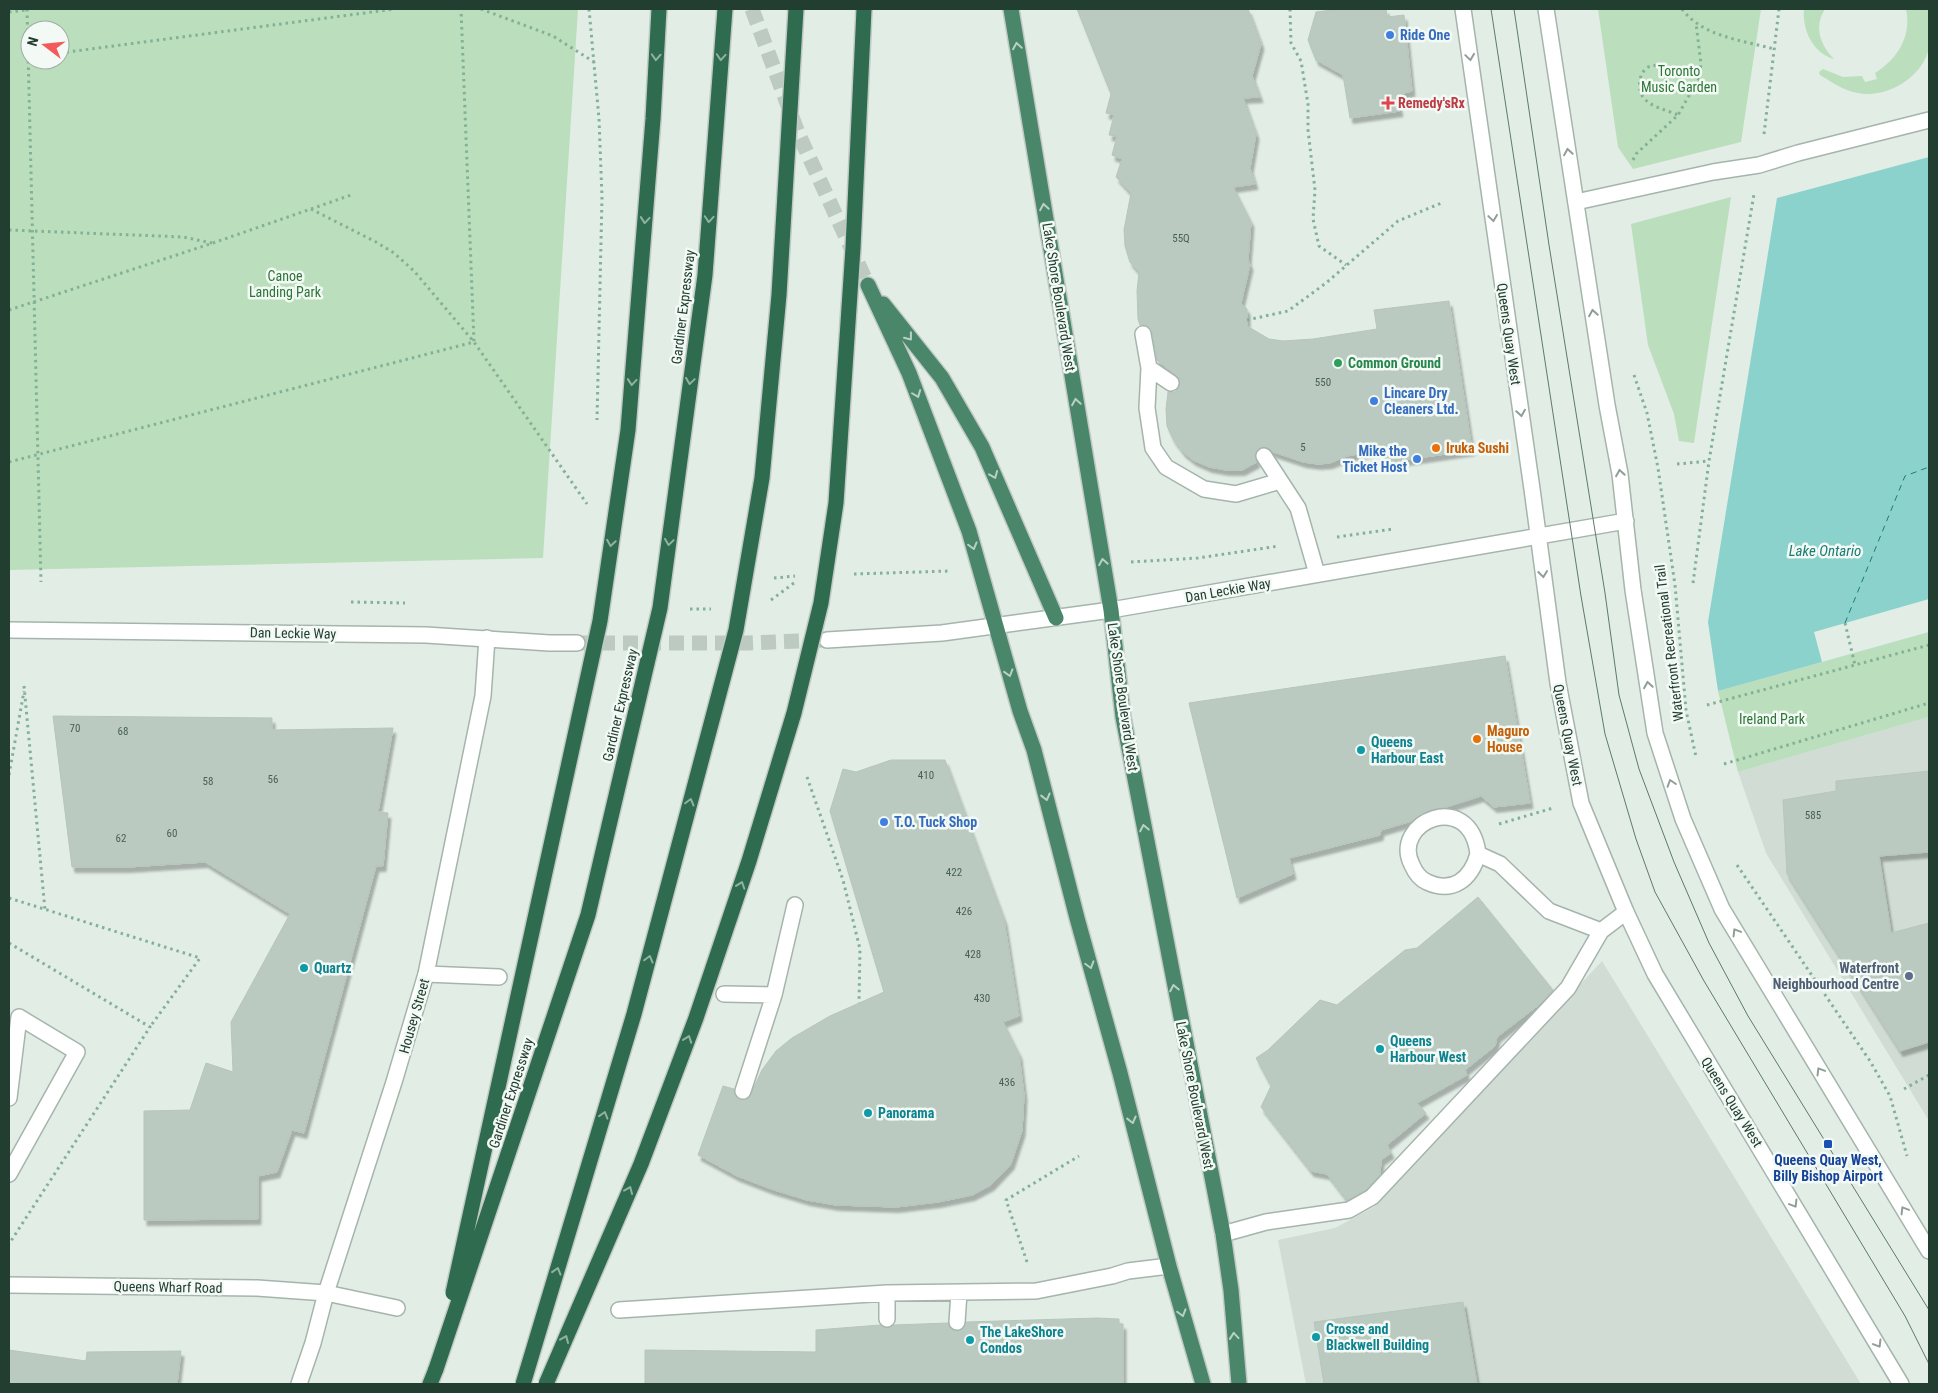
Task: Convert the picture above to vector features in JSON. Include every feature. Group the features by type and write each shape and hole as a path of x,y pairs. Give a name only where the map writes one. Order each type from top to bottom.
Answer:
{"highway":[{"path":"436,1369 600,621 628,430 653,119 659,9"},
{"name":"Gardiner Expressway","path":"430,1384 588,915 660,608 705,275 724,9"},
{"path":"523,1384 634,1014 736,630 762,478 779,295 796,9"},
{"path":"546,1384 641,1164 696,1018 749,861 794,713 822,603 836,503 852,248 864,9"},
{"name":"Lake Shore Boulevard West","path":"1011,9 1111,610 1123,717 1183,1036 1223,1234 1231,1290 1239,1384"},
{"path":"1056,618 982,447 942,378 868,285 909,373 969,531 1020,711 1034,750 1077,918 1120,1072 1169,1266 1203,1384"}],"street":[{"name":"Queens Quay West","path":"1463,9 1558,683 1581,803 1626,912 1660,982 1901,1384"},
{"path":"1546,9 1626,521 1635,599 1655,733 1683,819 1722,909 1929,1252"},
{"path":"1576,202 1713,172 1759,165 1798,153 1929,120"},
{"path":"1143,334 1149,368 1147,408 1153,448 1166,467 1204,489 1236,494 1280,481"},
{"path":"1149,368 1171,383"},
{"path":"1264,456 1298,508 1317,574"},
{"name":"Dan Leckie Way","path":"827,640 928,634 1111,610 1626,521"},
{"name":"Dan Leckie Way","path":"9,630 426,635 549,644 577,643"},
{"name":"Housey Street","path":"299,1384 313,1343 326,1293 392,1092 426,974 483,696 487,638"},
{"path":"1440,817 1452,818 1463,823 1472,831 1477,842 1478,854 1475,866 1468,876 1458,883 1435,886 1423,880 1415,872 1410,861 1409,849 1412,837 1419,827 1428,820 1440,817"},
{"path":"1478,854 1500,864 1549,911 1601,930"},
{"path":"743,1091 774,995 795,905"},
{"path":"1223,1234 1266,1222 1349,1210 1372,1197 1568,988 1601,930 1626,912"},
{"path":"426,974 499,977"},
{"path":"724,994 774,995"},
{"path":"9,1098 19,1017 77,1052 9,1174"},
{"path":"619,1310 887,1293 1036,1291 1128,1271 1169,1266"},
{"name":"Queens Wharf Road","path":"9,1285 257,1288 326,1293 397,1308"},
{"path":"887,1293 888,1325"},
{"path":"957,1322 959,1293"}],"path":[{"path":"70,51 395,9"},
{"path":"461,9 474,342"},
{"path":"481,9 553,36 595,62"},
{"path":"589,9 595,62 602,197 597,426"},
{"path":"1290,9 1291,43 1300,61 1308,104 1308,130 1314,190 1313,219 1319,246 1346,264"},
{"path":"1682,9 1688,18 1713,33 1774,49"},
{"path":"1692,584 1709,460 1759,165 1779,9"},
{"path":"9,12 27,10"},
{"path":"1619,193 1636,154 1678,115 1699,78 1701,64 1696,23"},
{"path":"1662,76 1658,66 1651,65 1646,68 1640,81 1642,96 1654,106 1678,115"},
{"path":"29,70 41,582"},
{"path":"9,310 213,243 354,194"},
{"path":"1247,320 1288,312 1398,221 1444,202"},
{"path":"310,209 394,253 424,282 474,342 590,509"},
{"path":"9,230 183,238 213,243"},
{"path":"9,462 474,342"},
{"path":"1677,464 1709,460"},
{"name":"Waterfront Recreational Trail","path":"1658,468 1675,585 1686,710 1698,762"},
{"path":"853,574 921,572"},
{"path":"1845,623 1855,665"},
{"path":"1707,705 1929,645"},
{"path":"9,775 24,686 45,910"},
{"path":"1724,764 1929,703"},
{"path":"806,775 843,880 860,949 859,1003"},
{"path":"1472,831 1557,807"},
{"path":"1732,857 1870,1061 1890,1096 1910,1163"},
{"path":"9,898 200,958 150,1027"},
{"path":"1904,1089 1929,1075"},
{"path":"1036,1291 1006,1200 1079,1156"}],"shaded area":[{"path":"1929,717 1929,1121 1766,853 1738,772"},
{"path":"1602,961 1861,1384 1306,1384 1278,1240 1335,1228 1374,1207"}],"green space":[{"name":"Canoe Landing Park","path":"9,9 578,9 543,558 9,570"},
{"name":"Toronto Music Garden","path":"1598,9 1761,9 1741,142 1633,169 1618,147"},
{"path":"1804,9 1825,9 1821,16 1820,36 1825,48 1834,59 1820,52 1810,40 1805,25"},
{"path":"1906,9 1929,9 1930,33 1926,58 1920,68 1902,84 1880,93 1858,93 1838,86 1820,75 1819,72 1823,69 1843,77 1862,76 1865,82 1877,79 1875,73 1890,61 1905,37 1907,28"},
{"path":"1731,197 1694,443 1679,441 1674,414 1648,345 1631,224"},
{"name":"Ireland Park","path":"1929,632 1929,717 1738,772 1718,691"}],"water":[{"name":"Lake Ontario","path":"1929,157 1929,632 1718,691 1708,622 1777,198"}],"pier":[{"path":"1929,599 1929,632 1822,662 1814,632"}],"building":[{"path":"1077,9 1248,9 1261,44 1252,76 1260,97 1243,98 1256,134 1250,168 1255,184 1233,187 1251,222 1248,260 1250,265 1241,303 1247,309 1247,326 1269,339 1283,341 1313,339 1377,329 1374,310 1449,301 1472,450 1385,463 1384,449 1347,456 1330,463 1318,464 1303,462 1263,447 1255,452 1257,462 1242,470 1209,467 1193,460 1183,452 1173,439 1167,426 1166,409 1168,392 1175,392 1178,389 1180,379 1157,360 1152,332 1147,325 1140,325 1138,319 1137,291 1139,272 1130,262 1125,246 1124,230 1131,193 1116,177 1122,159 1112,155 1117,136 1109,135 1114,115 1106,113 1111,94"},
{"path":"1341,9 1386,9 1387,17 1404,15 1412,91 1396,95 1400,111 1350,118 1343,75 1316,60 1308,40 1316,12"},
{"name":"Queens Harbour East","path":"1505,656 1530,803 1494,807 1481,796 1443,808 1430,810 1412,821 1381,830 1380,835 1289,858 1293,874 1237,898 1189,703"},
{"name":"Quartz","path":"53,716 272,718 272,730 393,728 378,812 388,813 383,866 376,866 304,1133 292,1130 277,1172 258,1176 258,1219 144,1220 144,1111 190,1110 206,1063 233,1072 231,1022 290,914 205,862 128,867 72,867"},
{"name":"Panorama","path":"891,760 945,760 1004,920 1019,1016 1003,1022 1019,1054 1024,1095 1022,1131 1011,1164 991,1185 972,1195 938,1202 896,1207 836,1205 807,1200 771,1189 737,1176 698,1155 723,1086 734,1089 734,1093 740,1100 749,1098 762,1070 776,1051 792,1038 830,1016 884,992 830,811 843,769 856,772"},
{"path":"1929,771 1929,852 1879,856 1891,933 1929,923 1929,1042 1900,1051 1787,874 1783,800 1836,791 1836,781"},
{"name":"Queens Harbour West","path":"1478,897 1553,990 1540,1004 1497,1037 1495,1046 1465,1070 1467,1075 1417,1103 1426,1113 1387,1145 1391,1153 1381,1160 1380,1175 1366,1190 1347,1200 1327,1174 1311,1171 1261,1107 1271,1086 1256,1058 1268,1050 1320,1000 1337,1005 1405,950 1417,948"},
{"path":"1463,1302 1477,1384 1324,1384 1314,1322"},
{"name":"The LakeShore Condos","path":"1119,1319 1119,1324 1123,1324 1123,1384 645,1384 645,1350 816,1352 816,1330 880,1325 887,1328 894,1325 948,1323 951,1329 957,1331 964,1328 966,1322"},
{"path":"9,1350 86,1361 87,1352 181,1351 177,1384 9,1384"}],"ferry route":[{"path":"1845,623 1905,476 1929,467"}],"tunnel":[{"path":"752,9 798,133 868,285"},
{"path":"577,643 748,643 823,640"}],"tram line":[{"path":"1491,9 1581,596 1605,734 1636,839 1655,892 1704,981 1905,1316 1929,1364"},
{"path":"1514,9 1549,245 1605,593 1619,695 1639,769 1674,862 1709,943 1748,1016 1929,1310"}],"place":[{"name":"Ride One","path":"1390,35"},
{"name":"Remedy'sRx","path":"1388,103"},
{"name":"Common Ground","path":"1338,363"},
{"name":"Lincare Dry Cleaners Ltd.","path":"1374,401"},
{"name":"Iruka Sushi","path":"1436,448"},
{"name":"Mike the Ticket Host","path":"1417,459"},
{"name":"Maguro House","path":"1477,739"},
{"name":"Queens Harbour East","path":"1361,750"},
{"name":"T.O. Tuck Shop","path":"884,822"},
{"name":"Quartz","path":"304,968"},
{"name":"Waterfront Neighbourhood Centre","path":"1909,976"},
{"name":"Queens Harbour West","path":"1380,1049"},
{"name":"Panorama","path":"868,1113"},
{"name":"Queens Quay West, Billy Bishop Airport","path":"1828,1144"},
{"name":"Crosse and Blackwell Building","path":"1316,1337"},
{"name":"The LakeShore Condos","path":"970,1340"}]}
